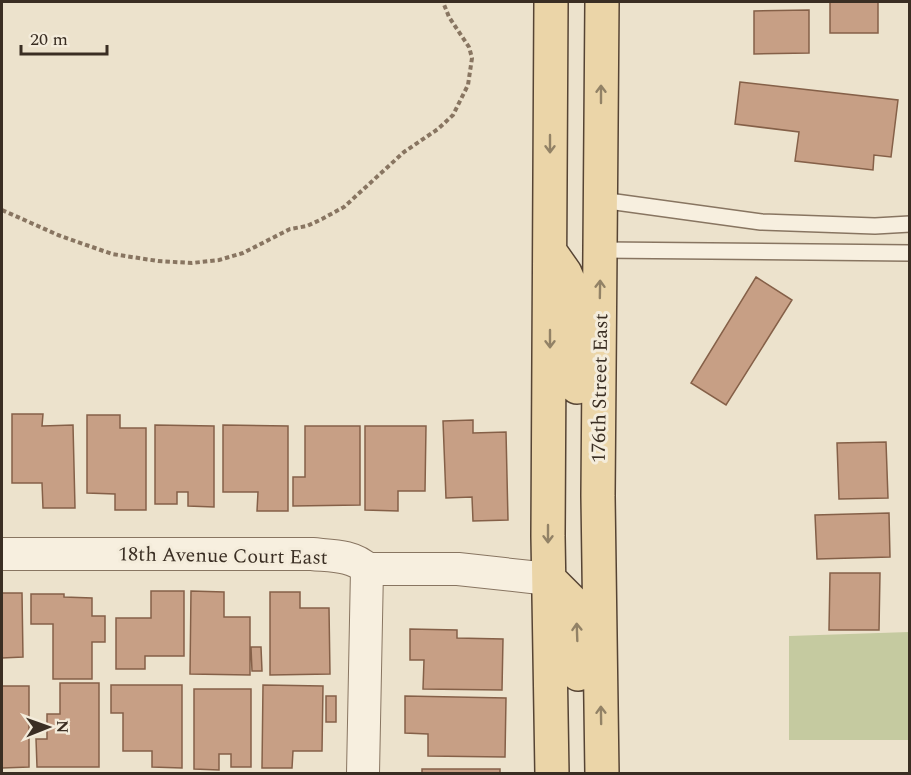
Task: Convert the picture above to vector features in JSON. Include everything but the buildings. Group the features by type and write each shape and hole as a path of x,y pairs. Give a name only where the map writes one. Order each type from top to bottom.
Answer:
{"main road":[{"path":"551,2 549,579 552,774"},
{"name":"176th Street East","path":"602,2 598,496 602,774"},
{"path":"550,251 565,273 576,304 579,463 583,474 598,496"},
{"path":"549,579 576,606 580,751 588,774"}],"street":[{"name":"18th Avenue Court East","path":"2,554 312,554 338,556 361,562 368,569 458,569 549,579"},
{"path":"363,774 368,569"}],"lane":[{"path":"601,200 761,222 874,226 909,224"},
{"path":"601,250 909,253"}],"path":[{"path":"2,210 58,236 112,254 158,261 192,263 219,260 243,253 290,229 307,226 322,219 344,207 404,152 438,129 453,115 468,85 472,58 469,47 449,18 443,2"}],"green space":[{"path":"909,632 909,740 789,740 789,636"}]}
